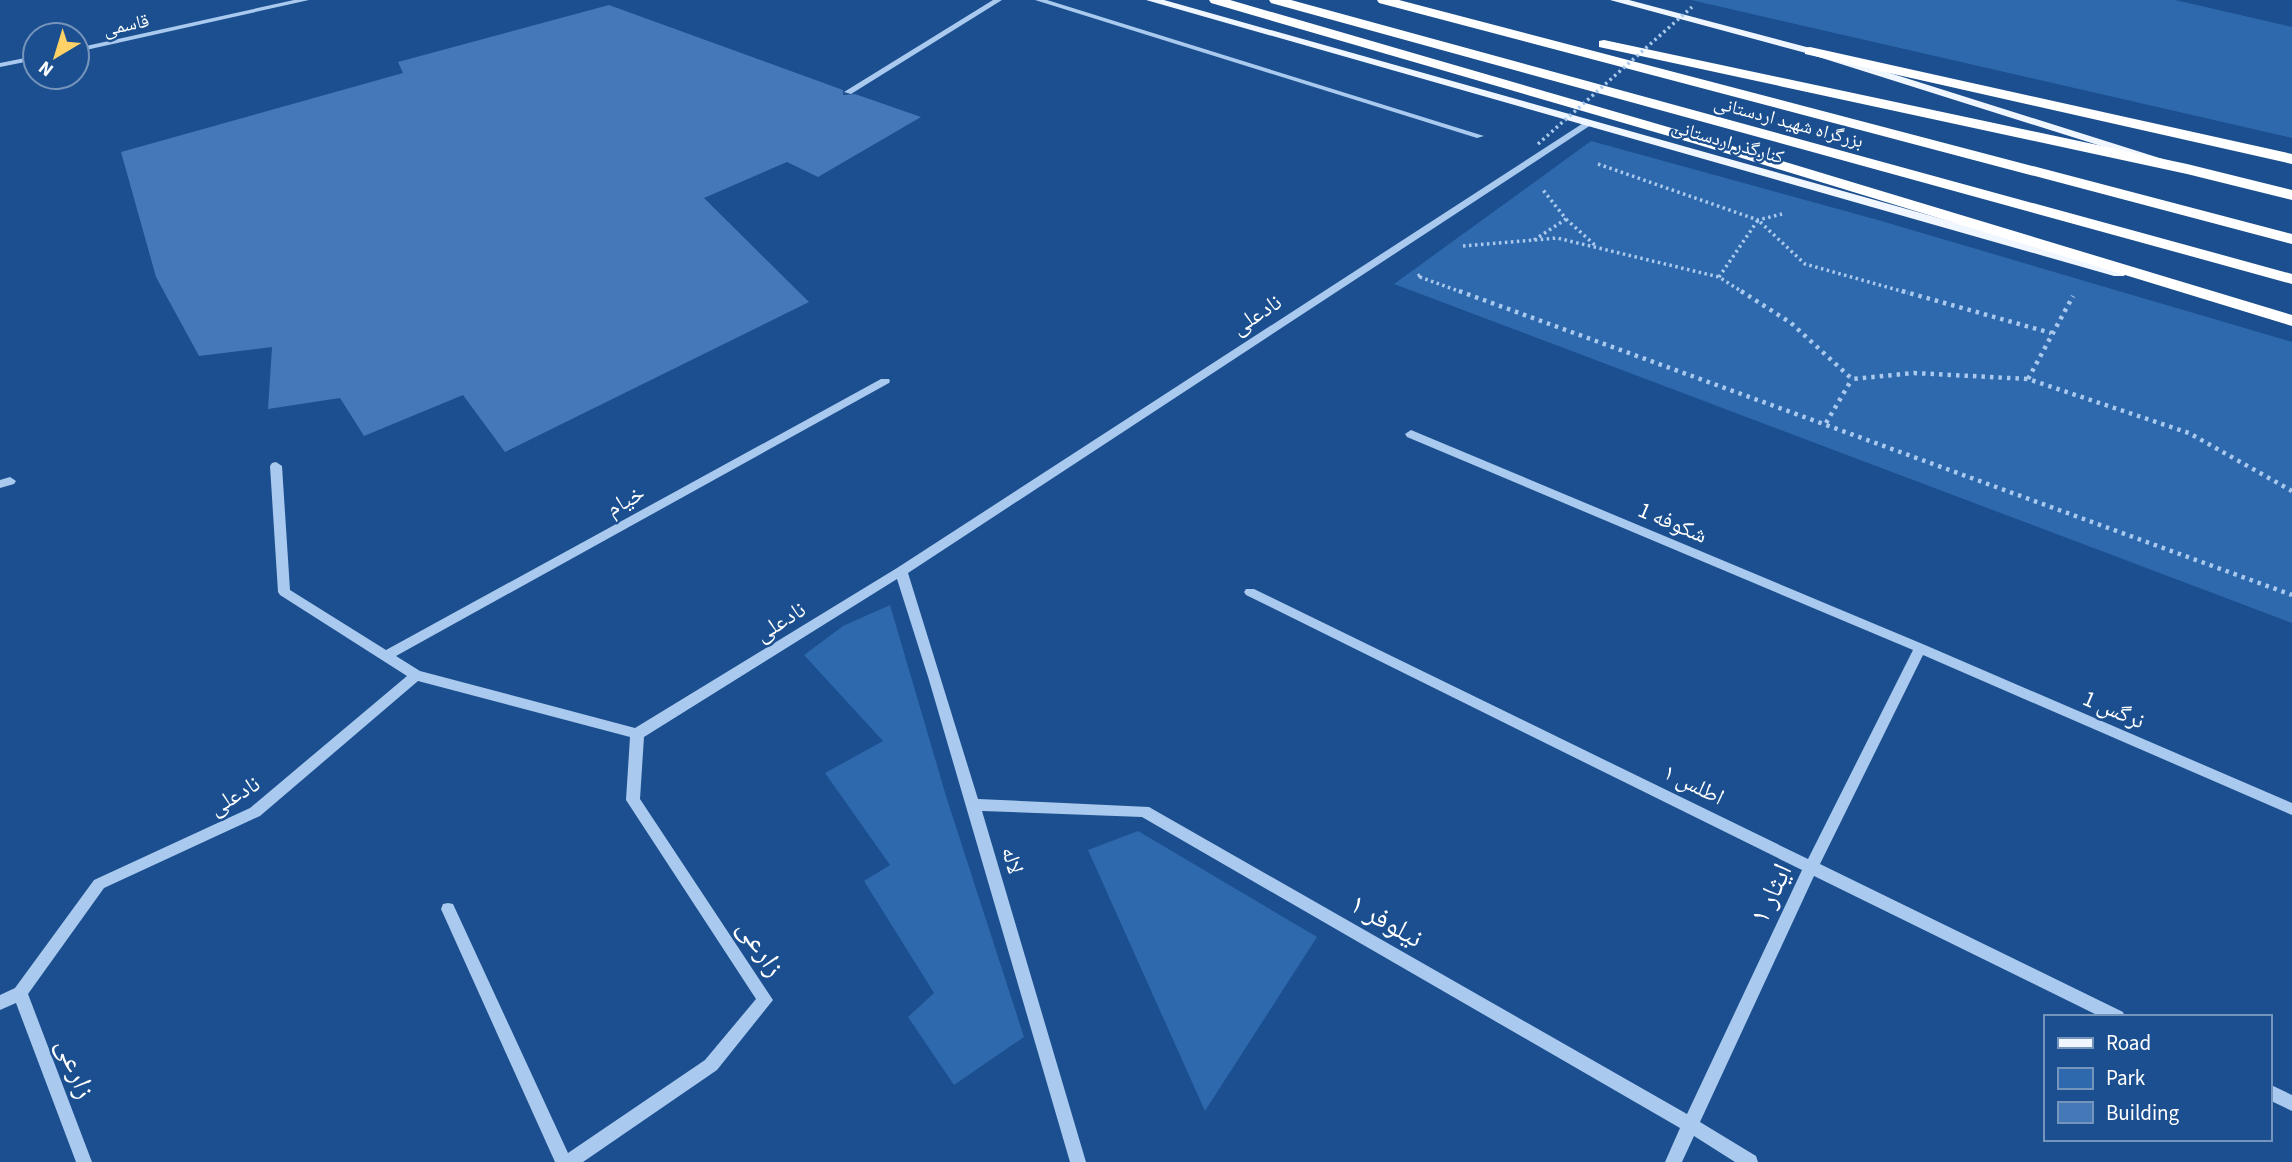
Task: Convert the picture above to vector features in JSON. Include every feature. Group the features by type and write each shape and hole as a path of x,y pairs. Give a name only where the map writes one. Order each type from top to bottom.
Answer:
{"highway":[{"path":"1216,0 1701,141 2288,320"},
{"name":"بزرگراه شهید اردستانی","path":"1276,0 2292,279"},
{"name":"بزرگراه شهید اردستانی","path":"1384,0 2292,239"},
{"path":"1398,0 2187,169 2292,195"},
{"path":"1810,51 2292,159"}],"main road":[{"name":"کنارگذر اردستانی","path":"1152,0 2288,320"},
{"path":"1616,0 1810,51 2187,169"}],"street":[{"name":"قاسمی","path":"91,47 305,0"},
{"path":"848,92 998,0"},
{"path":"1039,0 1480,136"},
{"path":"0,65 21,61"},
{"name":"نادعلی","path":"637,734 901,571 1588,123"},
{"name":"خیام","path":"386,656 885,382"},
{"name":"شکوفه 1","path":"1411,434 1920,648"},
{"path":"276,466 284,592 416,675 637,734"},
{"name":"لاله","path":"901,571 1078,1162"},
{"name":"اطلس ۱","path":"1250,592 2113,1015"},
{"name":"نرگس 1","path":"1920,648 2292,809"},
{"name":"ایثار ۱","path":"1673,1162 1811,866 1920,648"},
{"name":"نادعلی","path":"0,1003 20,993 99,884 256,812 416,675"},
{"name":"زارعی","path":"567,1162 712,1065 765,1000 633,800 637,734"},
{"name":"نیلوفر ۱","path":"973,805 1144,811 1691,1125 1750,1162"},
{"path":"448,909 567,1162"},
{"name":"زارعی","path":"20,993 84,1162"},
{"path":"2271,1092 2292,1103"}],"path":[{"path":"1538,144 1692,8"},
{"path":"1592,161 1758,220 1805,264 2051,332"},
{"path":"1541,187 1566,219 1598,248"},
{"path":"1720,277 1758,220 1784,214"},
{"path":"1533,240 1566,219"},
{"path":"1422,231 1464,246 1557,238 1720,277 1791,323 1852,379 1914,373 2028,379 2189,433 2292,491"},
{"path":"1452,254 1475,238"},
{"path":"1429,269 1418,276 2292,595"},
{"path":"2028,379 2051,332 2075,293"},
{"path":"1826,423 1852,379"}],"green space":[{"path":"1691,0 2175,0 2292,27 2292,138"},
{"path":"1591,141 1878,220 2292,342 2292,623 1394,284"},
{"path":"890,605 946,796 1024,1037 954,1085 908,1017 934,993 864,881 890,865 825,773 883,741 804,655 843,626"},
{"path":"1138,831 1317,937 1205,1111 1088,850"}],"building":[{"path":"609,5 843,90 843,95 855,94 921,117 818,177 787,162 704,198 809,302 505,452 463,395 364,436 340,398 268,409 272,347 199,356 156,277 121,152 403,73 398,62"}]}
